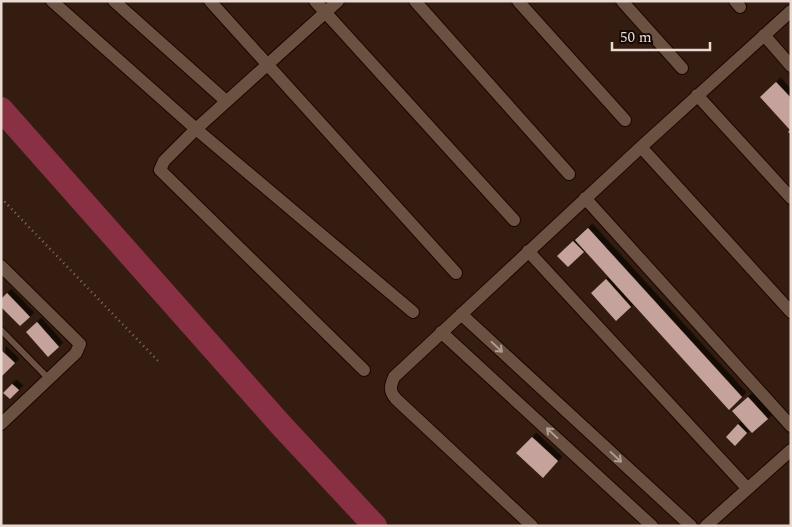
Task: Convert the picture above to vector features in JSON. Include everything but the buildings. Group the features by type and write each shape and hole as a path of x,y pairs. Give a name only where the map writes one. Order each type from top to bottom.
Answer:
{"street":[{"path":"52,1 196,129 413,312"},
{"path":"114,1 226,101"},
{"path":"210,1 456,272"},
{"path":"315,1 514,220"},
{"path":"338,1 196,129 161,164 160,170 364,370"},
{"path":"416,1 568,174"},
{"path":"518,1 625,120"},
{"path":"622,1 682,68"},
{"path":"532,526 391,393 390,387 394,377 585,198 791,11"},
{"path":"764,35 791,66"},
{"path":"697,95 791,198"},
{"path":"641,147 791,312"},
{"path":"585,198 791,426"},
{"path":"528,251 747,488"},
{"path":"1,266 80,344 76,353 1,424"},
{"path":"461,314 691,526"},
{"path":"441,332 652,526"},
{"path":"706,526 791,450"}],"lane":[{"path":"1,330 49,379"}],"path":[{"path":"1,198 159,362"}],"waterway":[{"path":"1,109 280,424 375,526"}]}
